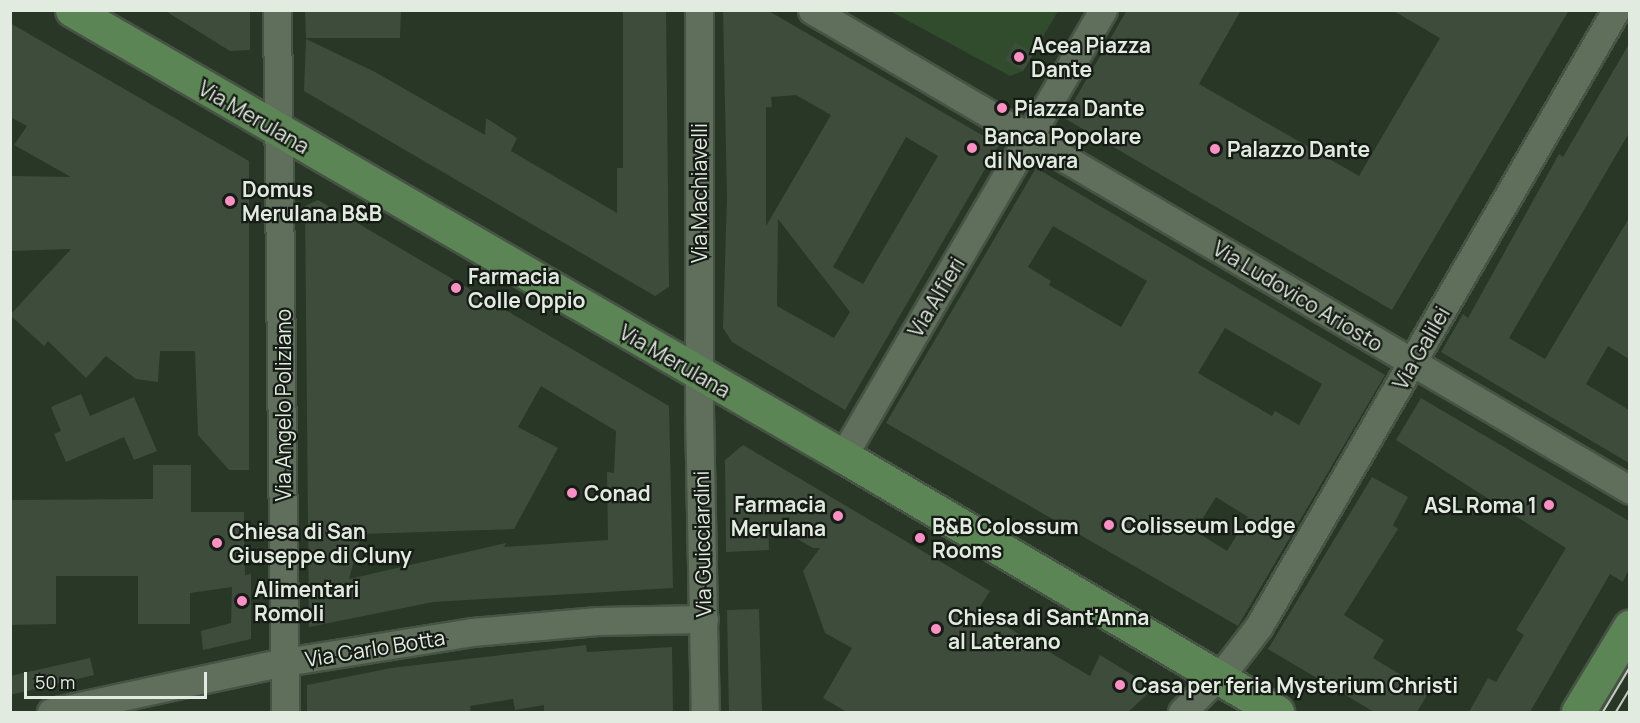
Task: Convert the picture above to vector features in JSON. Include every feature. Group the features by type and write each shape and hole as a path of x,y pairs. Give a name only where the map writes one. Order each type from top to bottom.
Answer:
{"main road":[{"name":"Via Merulana","path":"72,10 280,133 843,456 1277,712"},
{"path":"1578,712 1629,627"}],"street":[{"name":"Via Angelo Poliziano","path":"277,10 285,712"},
{"name":"Via Machiavelli","path":"699,10 699,375"},
{"path":"824,13 1029,137 1102,10"},
{"name":"Via Galilei","path":"1182,712 1216,678 1259,626 1616,10"},
{"name":"Via Ludovico Ariosto","path":"1029,137 1629,490"},
{"name":"Via Alfieri","path":"843,456 1029,137"},
{"name":"Via Guicciardini","path":"699,375 705,712"},
{"name":"Via Carlo Botta","path":"51,712 285,662 472,632 598,621 704,619"}],"green space":[{"path":"890,11 1058,11 1023,71 1010,76"}],"building":[{"path":"164,10 250,10 250,50 230,51"},
{"path":"305,10 401,10 400,38 306,38"},
{"path":"623,10 666,10 669,287 655,296 304,91 306,39 375,72 485,135 486,118 517,138 511,151 617,213 617,168 623,168"},
{"path":"723,10 767,10 999,145 845,410 732,342 723,328 727,198","holes":["796,95 831,115 766,226 766,107 772,107 771,97","906,137 938,156 863,284 833,267","778,219 850,312 834,338 777,306"]},
{"name":"Palazzo Dante","path":"1127,10 1241,10 1199,84 1359,176 1440,38 1392,10 1569,10 1392,310 1064,118"},
{"path":"10,23 249,161 249,470 229,470 198,435 195,351 160,351 158,382 136,379 106,356 86,378 48,341 44,346 10,315 71,249 10,251 10,176 71,177 14,145 27,126 10,117"},
{"name":"Acea Piazza Dante","path":"1015,42 1034,53 1023,71 1005,60"},
{"path":"1629,44 1629,133 1509,338 1545,359 1629,218 1629,359 1608,346 1586,384 1629,410 1629,463 1441,352 1463,314 1468,318 1559,154 1563,157"},
{"path":"1036,168 1385,375 1238,626 886,423","holes":["1053,226 1147,281 1121,327 1049,285 1051,281 1028,267","1225,328 1322,384 1299,425 1275,411 1272,416 1198,373","1216,497 1248,517 1227,551 1195,531"]},
{"path":"318,200 669,406 673,588 433,602 309,627 305,206","holes":["541,386 616,431 614,473 607,472 608,540 504,547 506,543 349,579 361,534 514,529 558,448 518,427"]},
{"path":"81,394 90,416 134,397 157,451 134,460 124,437 66,462 54,434 61,431 51,407"},
{"name":"ASL Roma 1","path":"1421,398 1629,521 1629,569 1623,582 1610,574 1530,712 1469,712 1488,678 1496,682 1524,635 1516,630 1566,548 1396,440"},
{"path":"743,445 990,591 978,610 1090,676 1100,655 1154,688 1128,712 847,712 823,698 852,648 825,633 803,571 820,548 813,548 768,522 769,550 726,552 725,460"},
{"path":"153,465 191,465 191,512 244,512 245,575 251,574 251,639 203,650 201,631 231,623 232,587 190,593 190,624 138,624 138,576 56,576 56,624 10,625 10,500 153,499"},
{"path":"1372,477 1408,497 1393,525 1398,529 1344,615 1384,640 1373,658 1429,692 1417,712 1374,712 1268,649"},
{"path":"759,609 762,712 729,712 727,610"},
{"path":"586,645 587,652 672,647 673,712 544,712 544,705 515,710 513,699 470,706 471,712 307,712 307,685 391,668"},
{"path":"90,658 94,675 10,695 10,676"}],"tram line":[{"path":"1603,712 1630,667"},
{"path":"1616,712 1630,689"}],"place":[{"name":"Acea Piazza Dante","path":"1019,57"},
{"name":"Piazza Dante","path":"1002,108"},
{"name":"Banca Popolare di Novara","path":"972,148"},
{"name":"Palazzo Dante","path":"1215,149"},
{"name":"Domus Merulana B&B","path":"230,201"},
{"name":"Farmacia Colle Oppio","path":"456,288"},
{"name":"Conad","path":"572,493"},
{"name":"ASL Roma 1","path":"1549,505"},
{"name":"Farmacia Merulana","path":"838,516"},
{"name":"Colisseum Lodge","path":"1109,525"},
{"name":"B&B Colossum Rooms","path":"920,538"},
{"name":"Chiesa di San Giuseppe di Cluny","path":"217,543"},
{"name":"Alimentari Romoli","path":"242,601"},
{"name":"Chiesa di Sant'Anna al Laterano","path":"936,629"},
{"name":"Casa per feria Mysterium Christi","path":"1120,685"}]}
